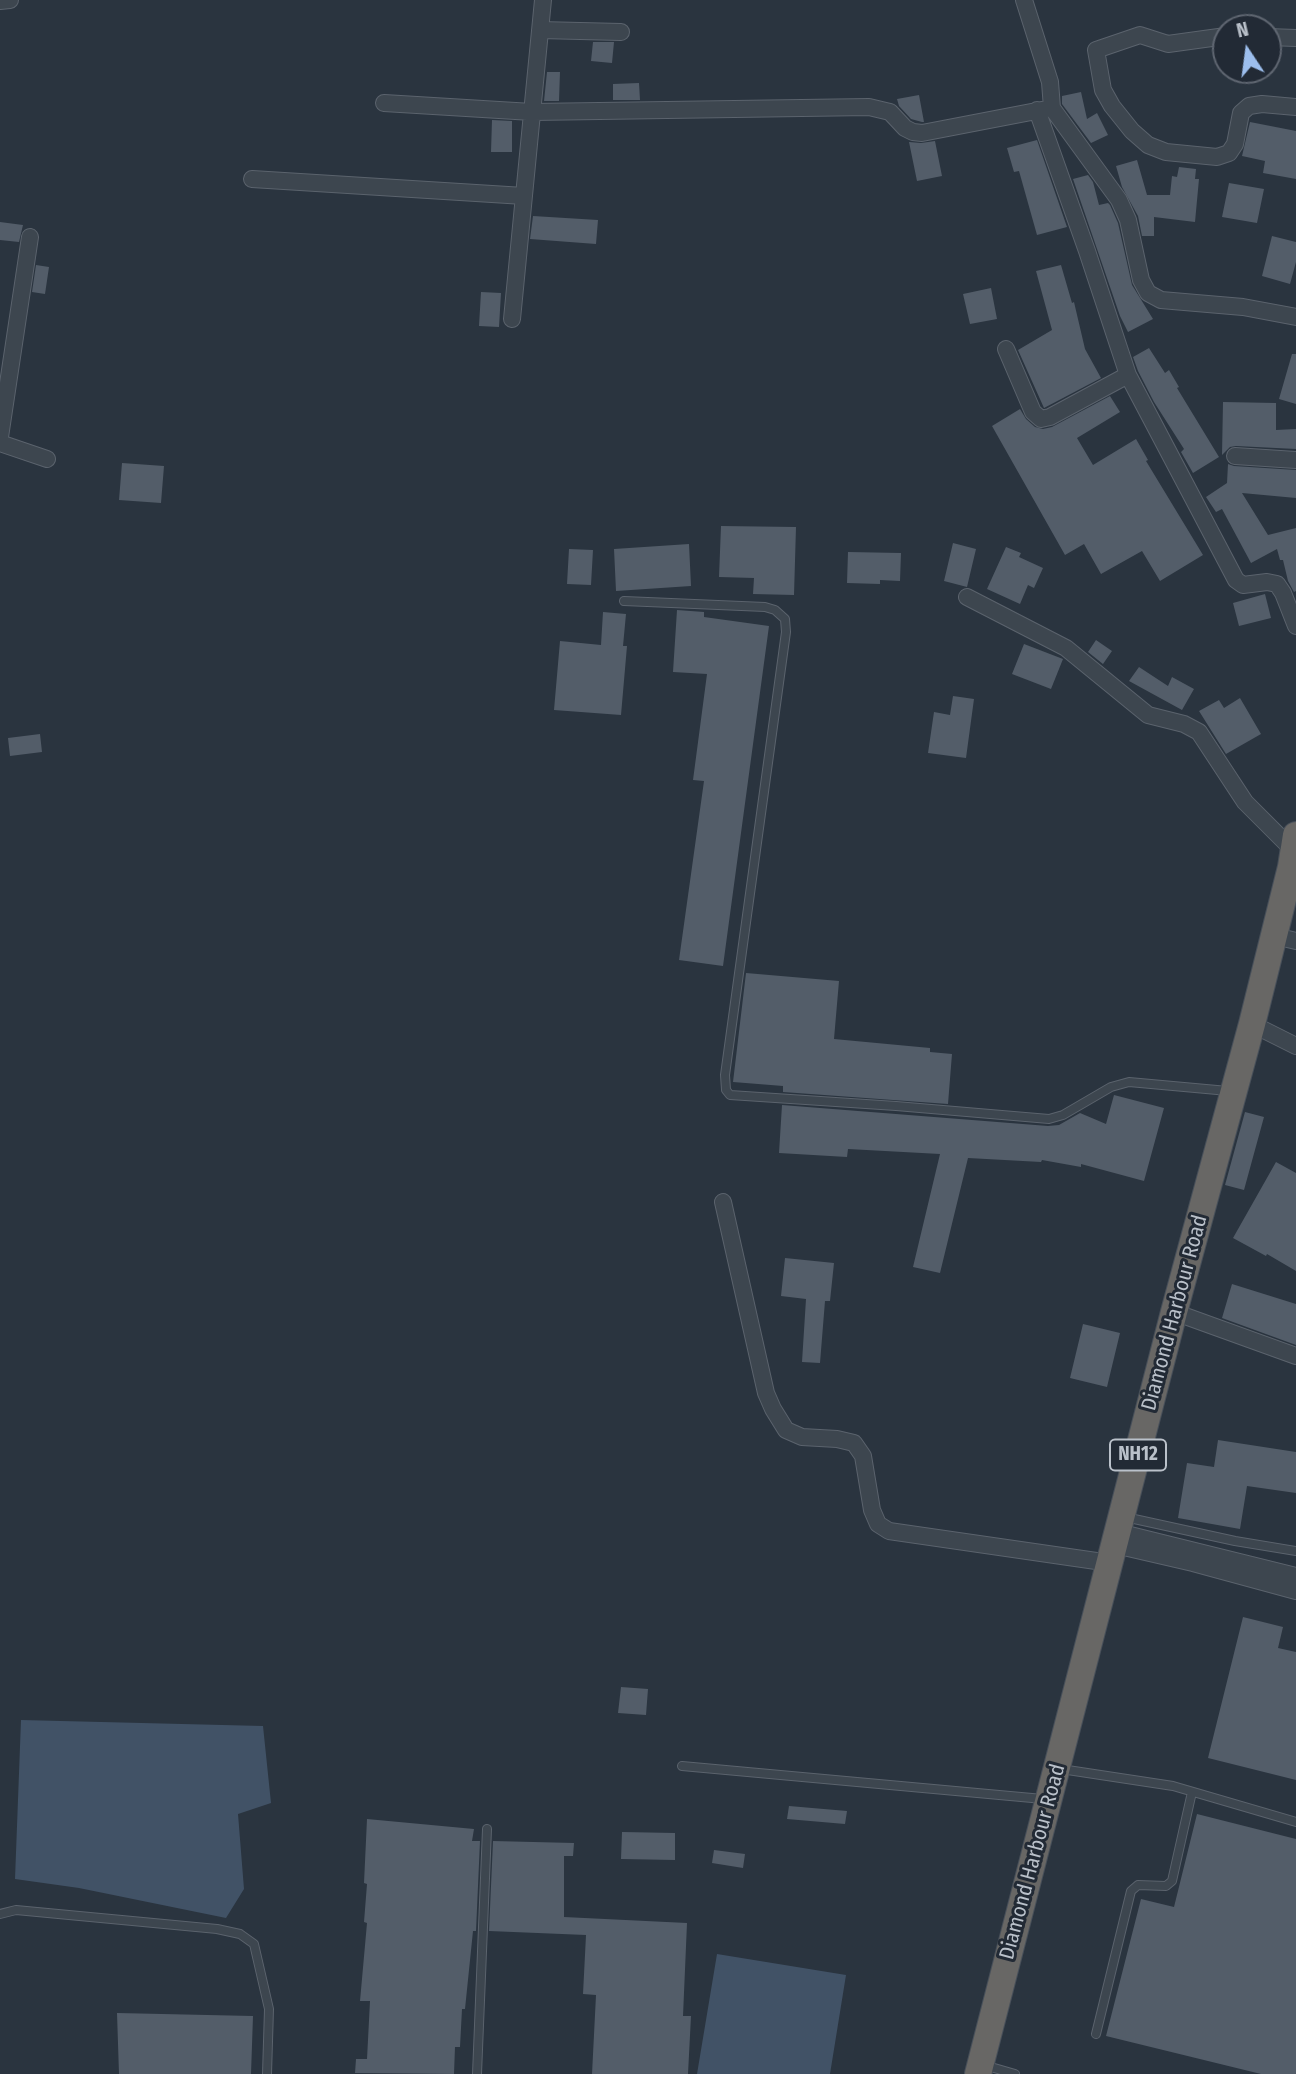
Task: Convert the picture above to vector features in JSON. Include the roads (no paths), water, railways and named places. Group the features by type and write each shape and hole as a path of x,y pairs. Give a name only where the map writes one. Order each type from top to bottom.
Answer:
{"highway":[{"name":"Diamond Harbour Road","path":"979,2069 1174,1312 1252,1024 1285,939 1295,843"}],"street":[{"path":"0,1 10,0"},
{"path":"512,319 542,0"},
{"path":"1024,0 1050,82 1044,109 1128,374 1236,580 1243,585 1267,582 1277,584 1296,626"},
{"path":"540,30 621,32"},
{"path":"1212,38 1168,44 1140,36 1096,50 1103,90 1132,131 1148,145 1166,152 1217,157 1228,153 1235,144 1241,113 1249,106 1262,104 1296,107"},
{"path":"384,103 532,112 869,107 890,112 905,128 922,133 1044,109"},
{"path":"1044,109 1119,200 1128,220 1140,280 1148,293 1161,300 1243,307 1296,317"},
{"path":"252,179 524,196"},
{"path":"0,437 30,237"},
{"path":"1006,349 1033,412 1041,419 1050,417 1128,374"},
{"path":"0,443 47,459"},
{"path":"1235,456 1296,460"},
{"path":"967,597 1066,648 1149,715 1184,724 1199,732 1245,802 1295,843"},
{"path":"1252,1024 1296,1046"},
{"path":"723,1202 766,1393 773,1409 786,1430 802,1437 854,1443 863,1456 872,1510 878,1524 889,1531 1116,1539 1296,1576"},
{"path":"1174,1312 1296,1356"},
{"path":"1116,1539 1296,1591"}],"lane":[{"path":"624,601 765,607 775,610 785,619 786,632 725,1075 726,1090 730,1095 1049,1118 1063,1115 1111,1087 1129,1082 1234,1092"},
{"path":"1116,1539 1236,1541 1296,1551"},
{"path":"682,1766 1050,1800"},
{"path":"1058,1769 1145,1781 1296,1822"},
{"path":"1096,2034 1131,1891 1138,1885 1166,1886 1172,1881 1192,1792"},
{"path":"477,2074 487,1829"},
{"path":"0,1913 16,1910 217,1929 240,1934 254,1944 269,2009 267,2074"},
{"path":"979,2069 1015,2074"}],"water":[{"path":"21,1720 263,1726 271,1803 238,1814 244,1889 226,1918 79,1888 15,1879"},
{"path":"717,1954 846,1975 830,2074 697,2074"}]}
